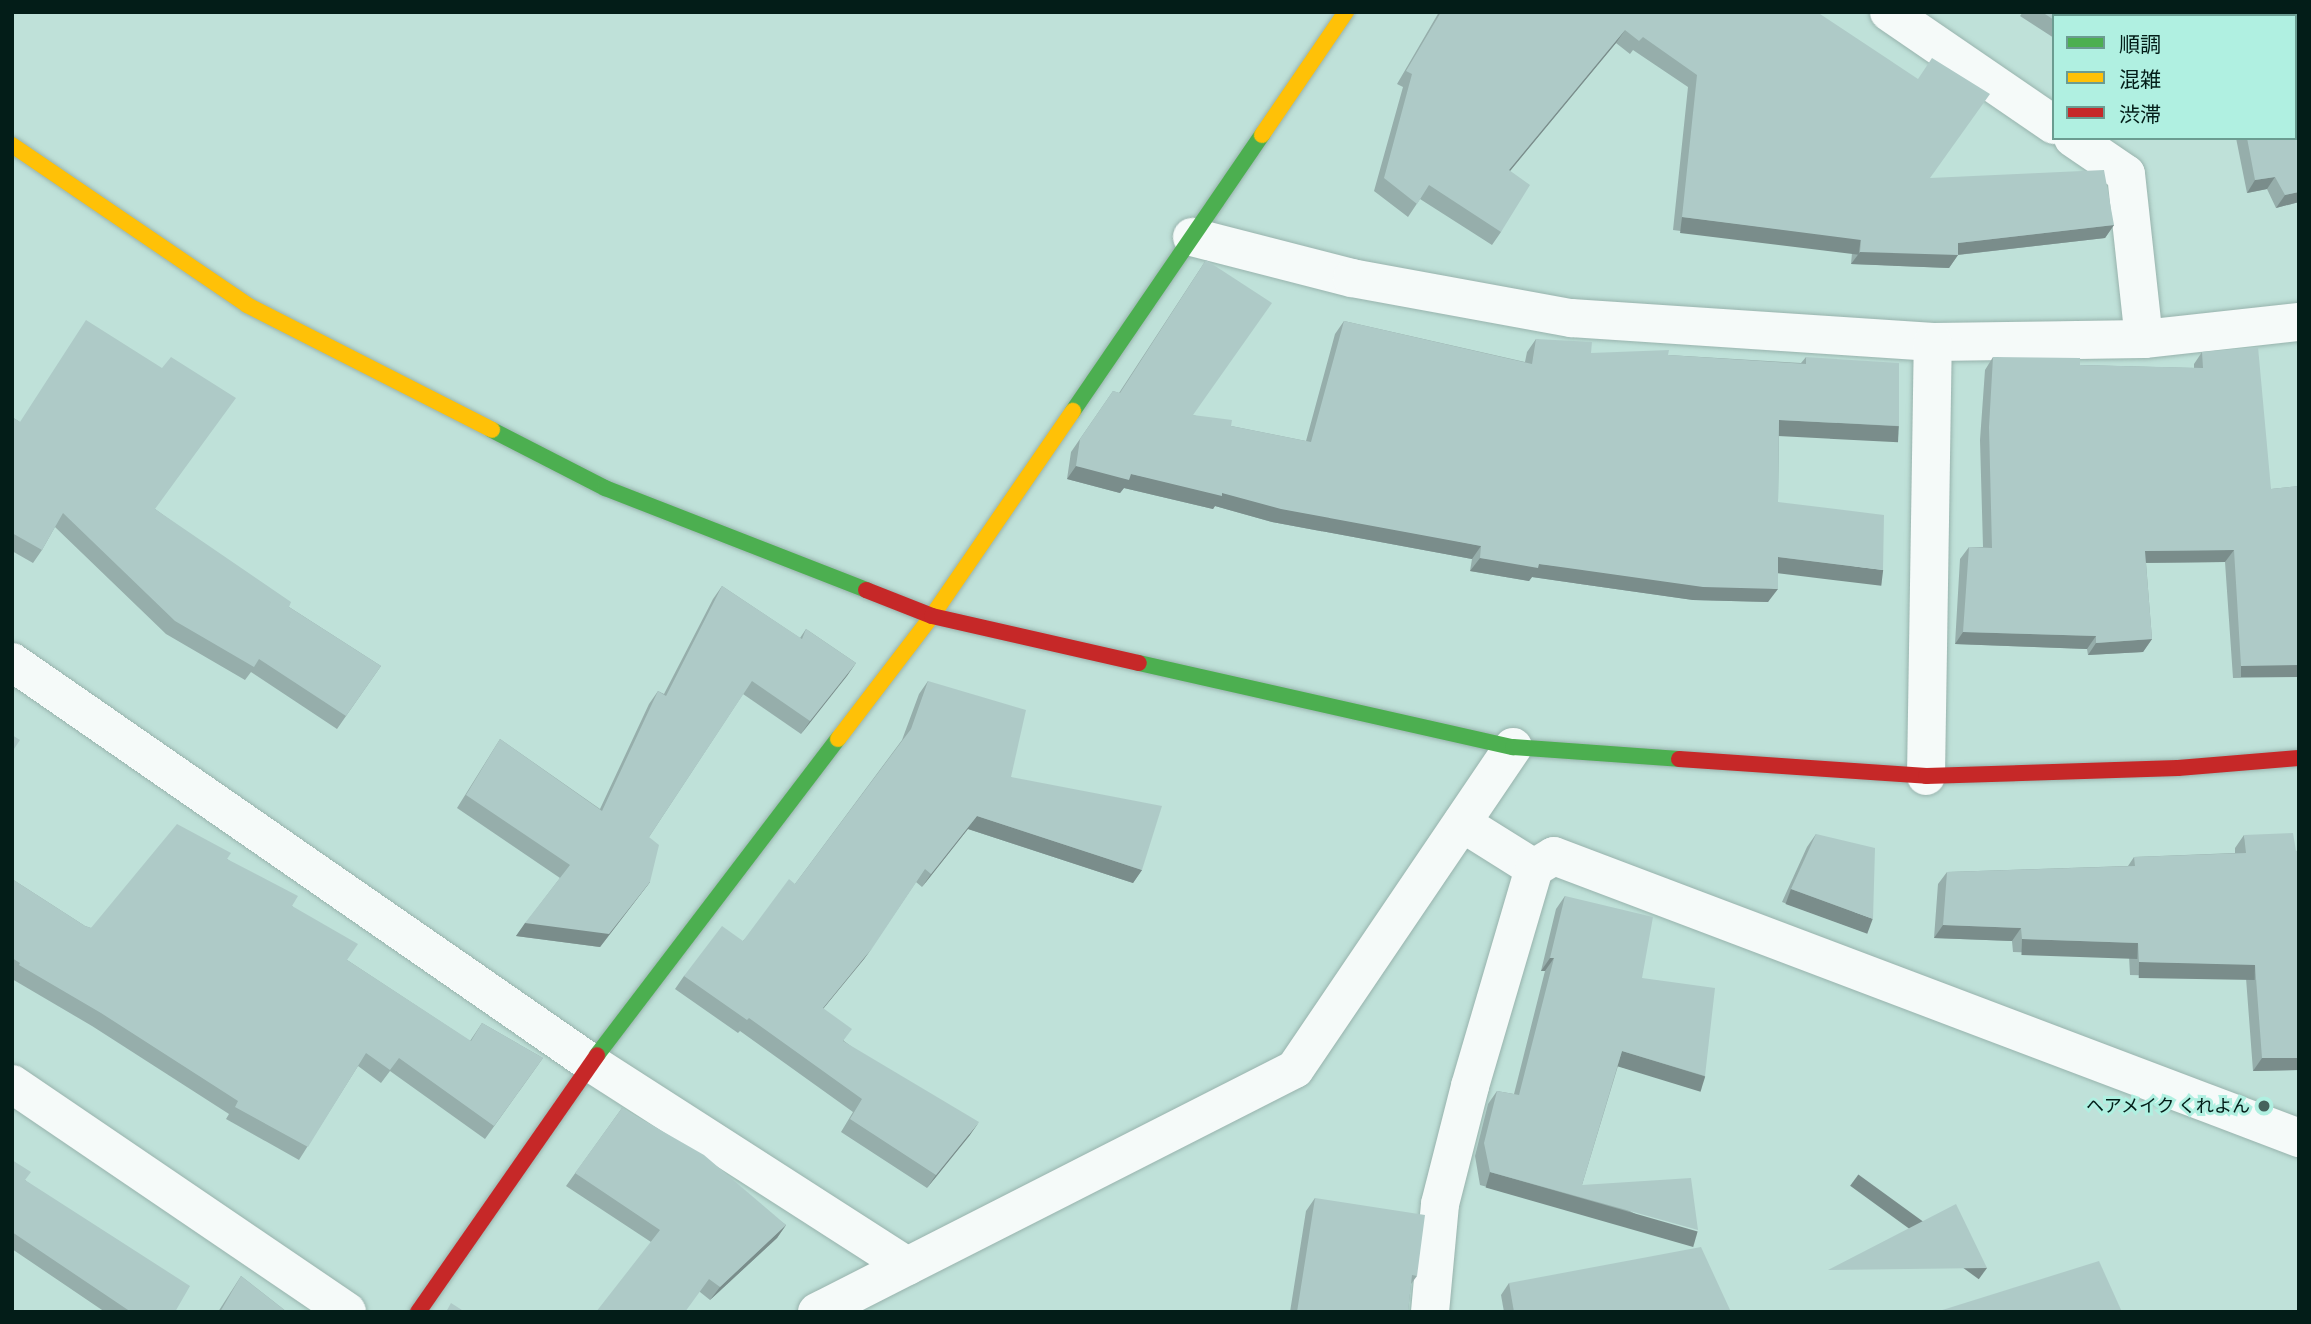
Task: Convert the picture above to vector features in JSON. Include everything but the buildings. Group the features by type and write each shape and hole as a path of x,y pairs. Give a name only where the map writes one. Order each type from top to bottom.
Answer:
{"street":[{"path":"418,1312 591,1063 932,616 1346,12"},
{"path":"1889,12 2052,124"},
{"path":"2076,140 2126,174 2144,339"},
{"path":"12,145 247,305 604,488 932,616 1513,747 1926,776 2178,768 2299,758"},
{"path":"1192,237 1352,278 1571,317 1933,342 2144,339 2299,322"},
{"path":"1926,776 1933,342"},
{"path":"12,662 591,1063 907,1266"},
{"path":"817,1312 1295,1069 1513,747"},
{"path":"1462,823 1534,868"},
{"path":"1430,1312 1440,1204 1470,1086 1534,868 1554,856 2299,1138"},
{"path":"12,1084 347,1312"}],"traffic: fast":[{"path":"1073,411 1262,135"},
{"path":"492,430 605,488 866,590"},
{"path":"1139,663 1513,747 1679,759"},
{"path":"597,1055 838,739"}],"traffic: slow":[{"path":"1262,135 1346,12"},
{"path":"12,145 247,305 492,430"},
{"path":"838,739 932,616 1073,411"}],"traffic: jam":[{"path":"866,590 932,616 1139,663"},
{"path":"1679,759 1926,776 2178,768 2299,758"},
{"path":"418,1312 597,1055"}],"place":[{"name":"ヘアメイク くれよん","path":"2264,1106"}]}
